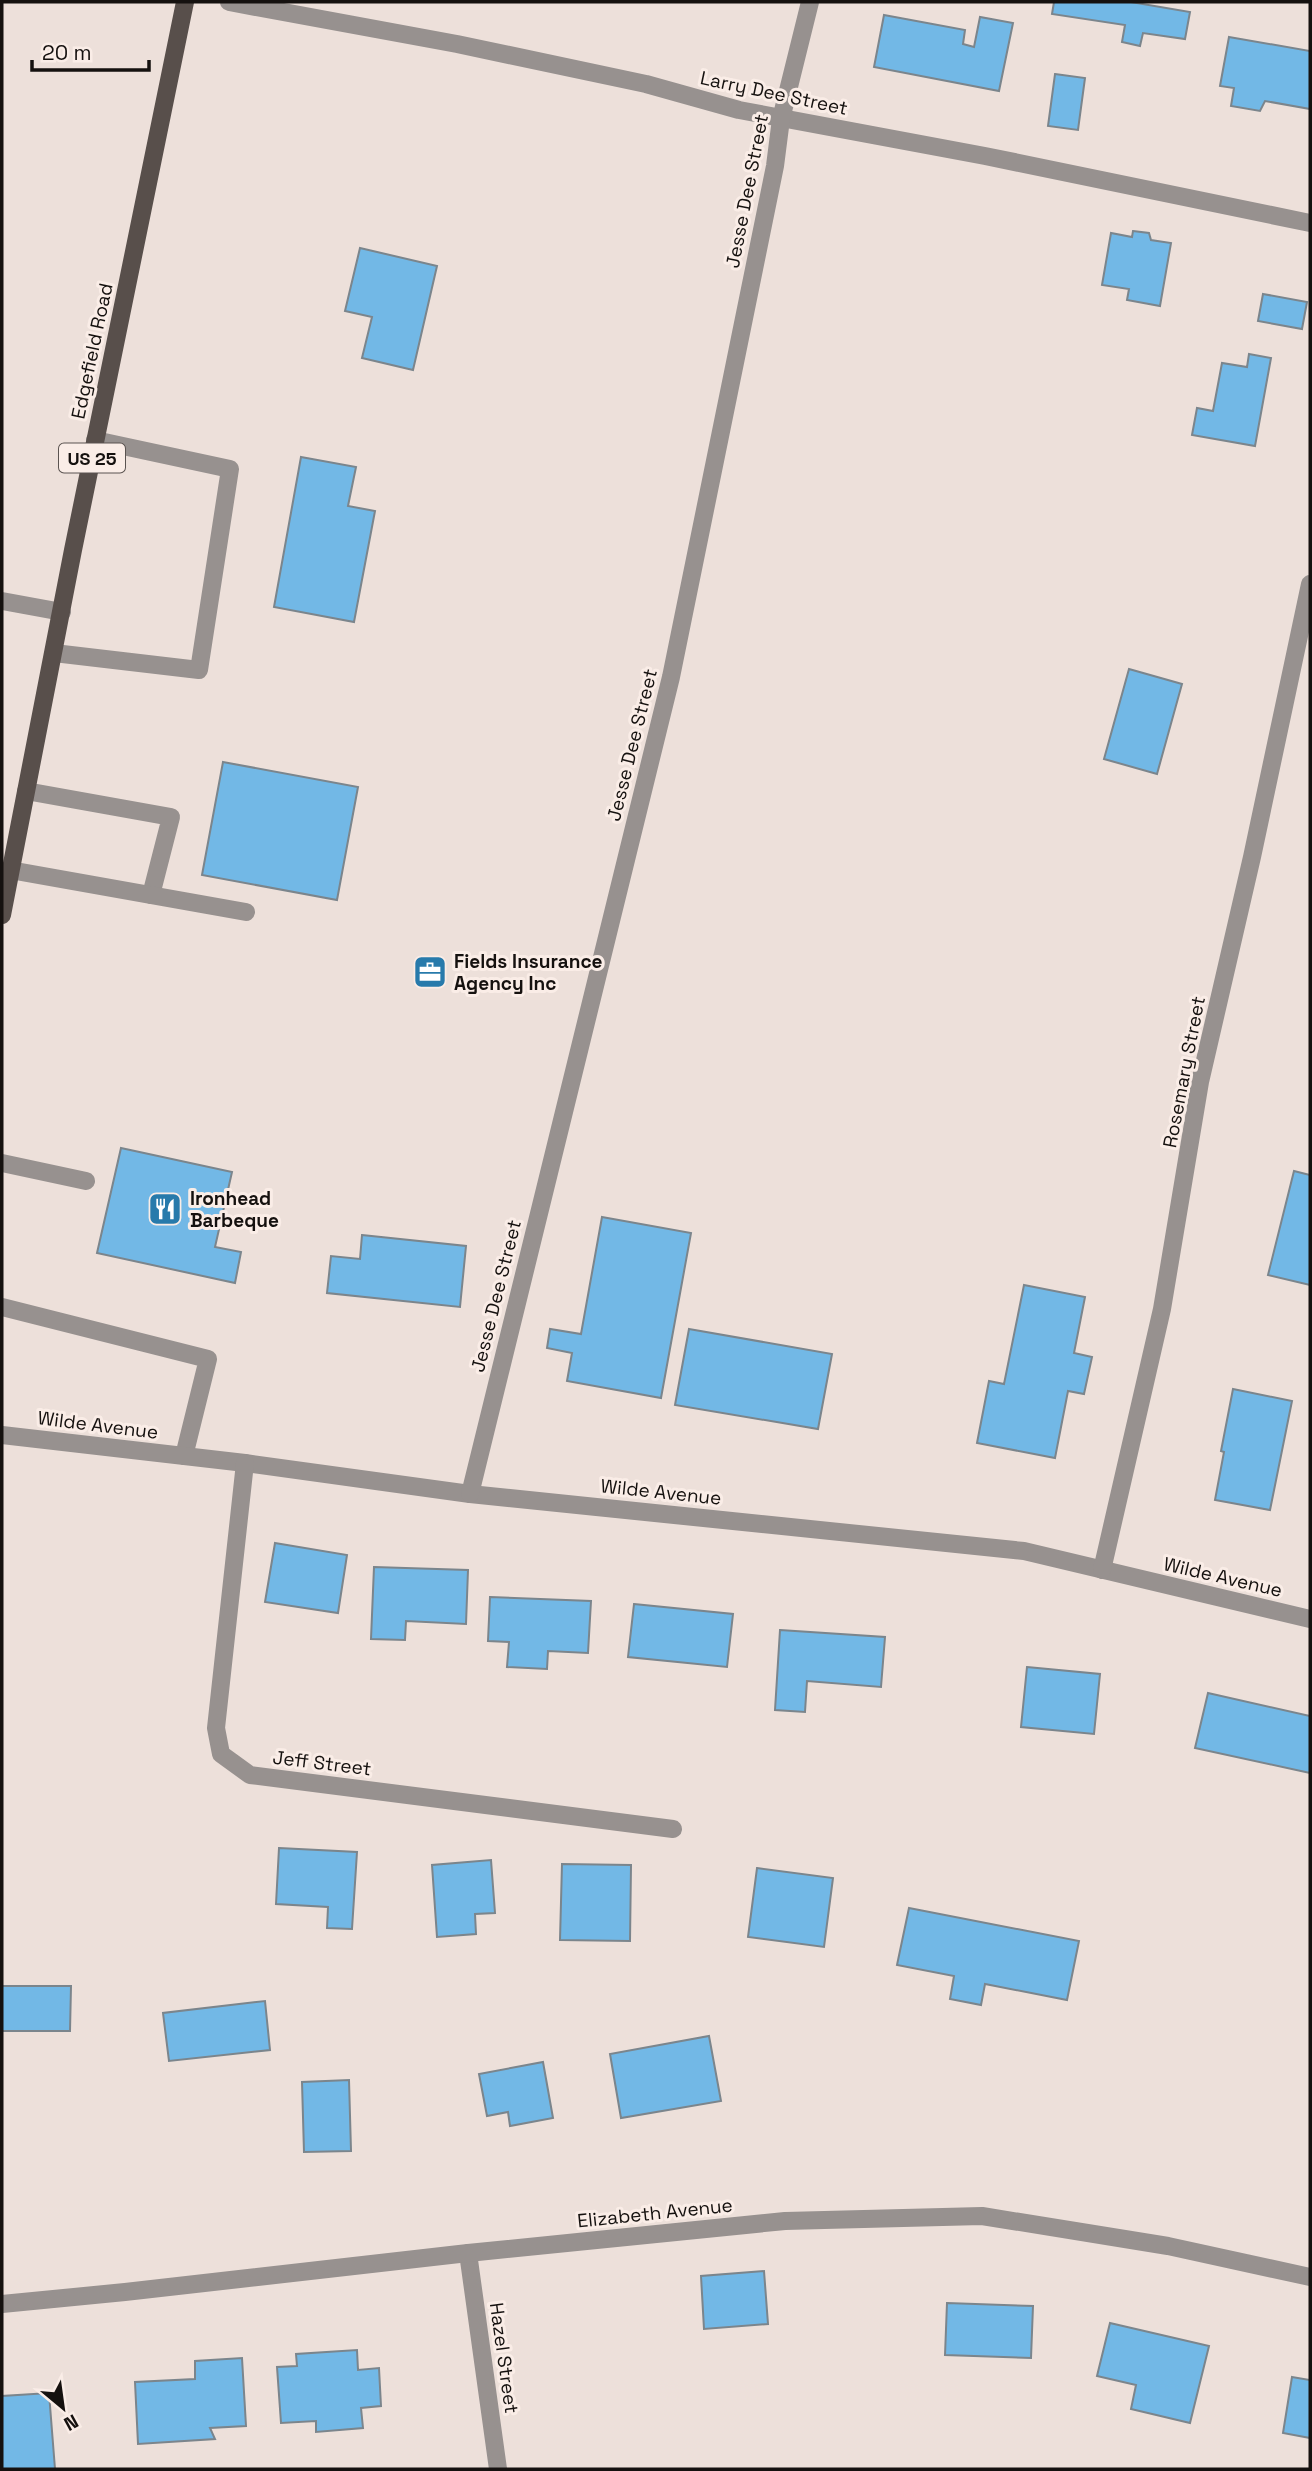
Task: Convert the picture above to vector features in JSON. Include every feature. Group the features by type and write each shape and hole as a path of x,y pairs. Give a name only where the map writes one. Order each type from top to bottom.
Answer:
{"main road":[{"name":"Edgefield Road","path":"2,915 95,440 185,2"}],"street":[{"name":"Larry Dee Street","path":"229,2 471,47 646,84 781,119 985,156 1310,223"},
{"name":"Jesse Dee Street","path":"470,1494 671,677 772,179 781,119 810,2"},
{"path":"54,653 199,670 230,469 95,440"},
{"name":"Rosemary Street","path":"1102,1570 1162,1310 1200,1082 1252,857 1310,584"},
{"path":"2,601 62,612"},
{"path":"26,791 171,817 151,895"},
{"path":"10,870 246,912"},
{"path":"2,1163 86,1181"},
{"path":"2,1307 208,1359 184,1456"},
{"name":"Wilde Avenue","path":"2,1435 244,1463 470,1494 1024,1551 1310,1619"},
{"name":"Jeff Street","path":"244,1463 216,1728 221,1754 250,1775 673,1829"},
{"name":"Elizabeth Avenue","path":"2,2304 785,2221 982,2216 1168,2246 1310,2277"},
{"name":"Hazel Street","path":"468,2253 498,2469"}],"building":[{"path":"1054,2 1131,2 1190,12 1185,39 1143,33 1140,46 1122,42 1125,25 1052,14"},
{"path":"884,15 965,30 963,44 974,47 980,17 1013,23 999,91 874,67"},
{"path":"1229,37 1310,51 1310,109 1265,101 1260,111 1231,106 1234,88 1220,86"},
{"path":"1055,74 1085,78 1078,130 1048,126"},
{"path":"1133,231 1149,233 1151,240 1171,243 1160,306 1127,300 1129,289 1102,285 1111,233 1132,237"},
{"path":"360,248 437,266 413,370 362,358 372,317 345,311"},
{"path":"1263,294 1307,302 1302,329 1258,321"},
{"path":"1249,354 1271,358 1255,446 1192,435 1197,408 1213,411 1222,363 1247,367"},
{"path":"301,457 356,467 348,506 375,511 354,622 274,607"},
{"path":"1129,669 1182,684 1157,774 1104,759"},
{"path":"223,762 358,787 337,900 202,875"},
{"name":"Ironhead Barbeque","path":"121,1148 232,1172 215,1247 241,1252 235,1283 97,1253"},
{"path":"1294,1171 1310,1175 1310,1285 1268,1275"},
{"path":"602,1217 691,1233 661,1398 567,1381 572,1353 547,1348 550,1329 581,1334"},
{"path":"362,1235 466,1246 460,1307 327,1293 331,1256 360,1259"},
{"path":"1024,1285 1085,1297 1074,1353 1092,1357 1084,1394 1068,1391 1055,1458 977,1443 989,1381 1004,1384"},
{"path":"689,1329 832,1354 818,1429 675,1405"},
{"path":"1233,1389 1292,1401 1270,1510 1215,1500"},
{"path":"275,1543 347,1555 338,1613 265,1602"},
{"path":"374,1567 468,1570 466,1624 406,1621 405,1640 371,1639"},
{"path":"490,1597 591,1601 588,1653 548,1651 547,1669 507,1667 509,1642 488,1641"},
{"path":"634,1604 733,1614 727,1667 628,1657"},
{"path":"780,1630 885,1637 881,1687 807,1681 805,1712 775,1710"},
{"path":"1027,1667 1100,1674 1094,1734 1021,1727"},
{"path":"1208,1693 1310,1716 1310,1773 1195,1748"},
{"path":"279,1848 357,1852 352,1929 327,1928 328,1907 276,1904"},
{"path":"491,1860 495,1913 475,1914 476,1934 437,1937 432,1865"},
{"path":"562,1864 631,1865 630,1941 560,1940"},
{"path":"757,1868 833,1878 824,1947 748,1937"},
{"path":"909,1908 1079,1941 1067,2000 985,1984 981,2005 950,1999 954,1976 897,1965"},
{"path":"2,1986 71,1986 70,2031 2,2031"},
{"path":"265,2001 270,2050 169,2061 163,2013"},
{"path":"709,2036 721,2101 621,2118 610,2054"},
{"path":"543,2062 553,2118 510,2126 508,2112 487,2116 479,2074"},
{"path":"349,2080 351,2151 304,2152 302,2082"},
{"path":"764,2271 768,2324 704,2329 701,2276"},
{"path":"947,2303 1033,2306 1031,2358 945,2355"},
{"path":"1110,2323 1209,2346 1190,2423 1131,2409 1136,2385 1097,2376"},
{"path":"357,2350 358,2370 379,2368 381,2406 361,2408 363,2428 316,2432 316,2421 281,2423 277,2367 297,2366 296,2354"},
{"path":"242,2358 246,2426 210,2428 215,2439 138,2444 135,2382 195,2379 195,2361"},
{"path":"1292,2377 1310,2380 1310,2438 1283,2433"},
{"path":"49,2393 55,2469 2,2469 2,2396"}],"place":[{"name":"Fields Insurance Agency Inc","path":"430,972"},
{"name":"Ironhead Barbeque","path":"165,1209"}]}
